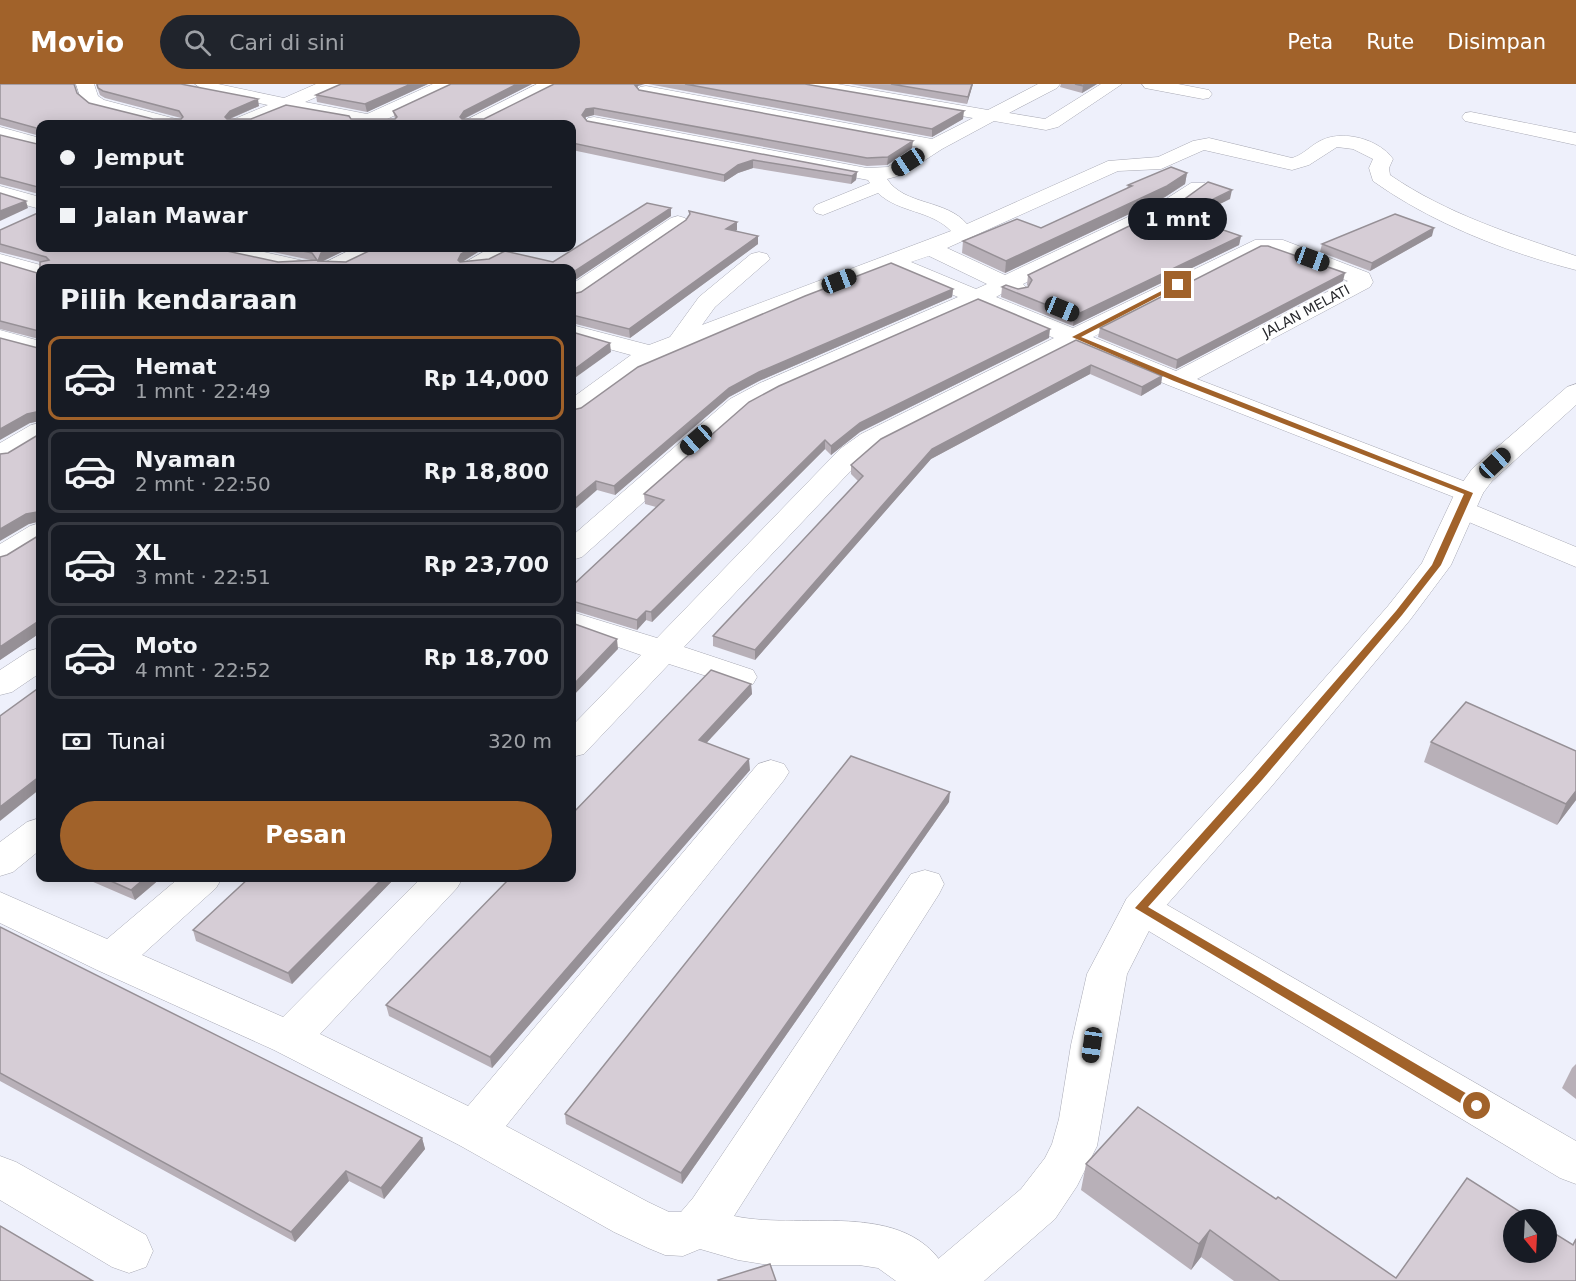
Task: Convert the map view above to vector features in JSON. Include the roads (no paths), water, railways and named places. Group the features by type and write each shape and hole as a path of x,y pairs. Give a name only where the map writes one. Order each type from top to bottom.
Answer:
{"street":[{"path":"85,84 90,99 98,104 159,120"},
{"path":"204,84 212,88 358,120"},
{"path":"247,120 331,84"},
{"path":"378,120 447,84"},
{"path":"480,120 550,84"},
{"path":"807,84 992,114 1038,124 1052,123 1113,84"},
{"path":"1151,84 1203,94"},
{"path":"1010,86 1044,87"},
{"path":"935,145 652,87 586,126 877,180 896,198 954,222 963,233"},
{"path":"823,209 895,171 935,145 1044,87"},
{"path":"1471,117 1576,139"},
{"path":"0,133 36,143"},
{"path":"576,407 650,353 890,261 930,248 1115,165 1161,163 1200,145 1209,144 1292,165 1299,163 1331,141 1347,140 1379,152 1383,159 1379,168 1380,177 1412,201 1454,220 1576,263"},
{"path":"576,547 739,404 768,388 977,297 1173,202 1198,187"},
{"path":"0,192 36,202"},
{"path":"20,222 36,215"},
{"path":"576,291 678,222"},
{"name":"JALAN MELATI","path":"1101,325 1255,246 1275,245 1355,275 1362,282 1200,368"},
{"path":"930,248 1004,284 1200,368 1471,493 1576,558"},
{"path":"243,252 290,264"},
{"path":"339,264 362,252"},
{"path":"478,264 498,252"},
{"path":"679,341 707,302 759,258"},
{"path":"0,261 36,271"},
{"path":"890,261 1177,380 1471,493"},
{"path":"576,742 855,451 881,435 1101,325"},
{"path":"576,333 650,353"},
{"path":"0,337 36,347"},
{"path":"1177,380 1200,368"},
{"path":"948,1281 1038,1204 1061,1172 1074,1146 1081,1119 1092,1045 1107,974 1123,939 1141,908 1258,778 1399,613 1436,565 1471,493 1535,426 1576,392"},
{"path":"0,454 26,437"},
{"path":"0,557 36,534"},
{"path":"576,622 741,677"},
{"path":"0,685 36,661"},
{"path":"475,1131 771,772"},
{"path":"0,862 36,834"},
{"path":"111,959 198,882"},
{"path":"289,1038 440,882"},
{"path":"0,906 111,959 289,1038 475,1131 631,1217 665,1233 683,1234 698,1227 710,1213 925,884"},
{"path":"1141,908 1576,1164"},
{"path":"0,1176 129,1251"},
{"path":"698,1227 726,1238 778,1243 856,1240 882,1247 907,1259 928,1281"}]}
